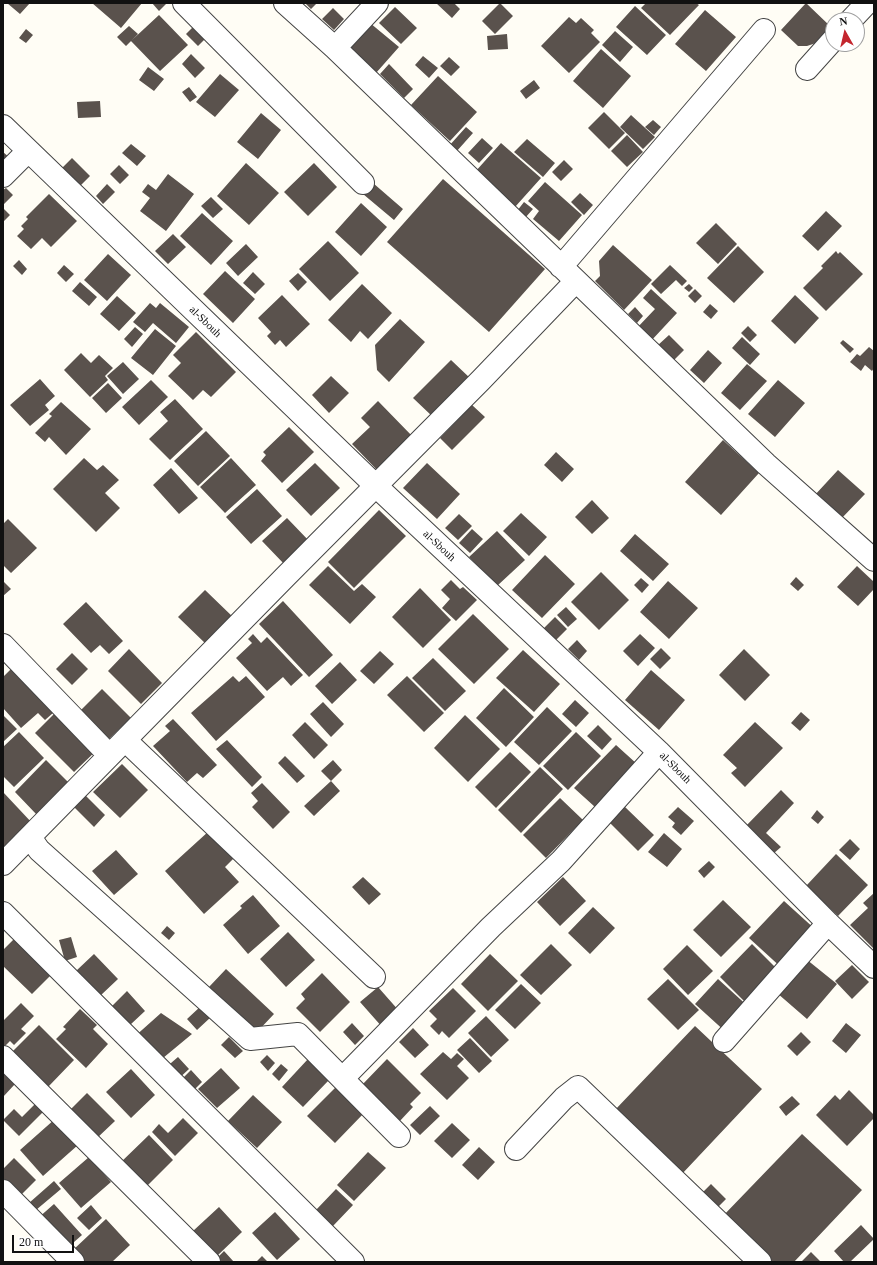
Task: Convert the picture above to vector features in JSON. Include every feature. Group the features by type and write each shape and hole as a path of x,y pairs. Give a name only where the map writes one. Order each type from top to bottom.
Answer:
{"street":[{"path":"184,3 363,184"},
{"path":"285,3 335,48 766,464 874,560"},
{"path":"335,48 376,3"},
{"path":"859,12 867,3"},
{"path":"3,864 481,380 764,30"},
{"path":"807,69 825,49"},
{"name":"al-Sbouh","path":"3,126 376,486 659,752 828,923 874,967"},
{"path":"3,176 28,151"},
{"path":"3,645 109,755"},
{"path":"125,740 374,977"},
{"path":"342,1078 491,927 561,861 659,752"},
{"path":"30,837 39,850 250,1038 298,1034 399,1136"},
{"path":"3,913 352,1262"},
{"path":"724,1041 828,923"},
{"path":"3,1057 209,1262"},
{"path":"516,1149 564,1098 578,1087 760,1262"},
{"path":"3,1191 73,1262"}],"building":[{"path":"7,3 30,3 20,14"},
{"path":"92,3 142,3 121,28"},
{"path":"152,3 167,3 159,11"},
{"path":"305,3 317,3 311,9"},
{"path":"436,3 454,3 460,9 452,18"},
{"path":"500,3 513,16 495,34 482,21"},
{"path":"646,3 696,3 699,5 670,35 641,8"},
{"path":"806,3 825,21 825,32 816,43 807,46 798,46 781,30"},
{"path":"635,6 666,35 647,55 616,27"},
{"path":"395,7 417,28 401,44 379,23"},
{"path":"333,8 344,19 334,30 322,19"},
{"path":"705,10 736,37 706,71 675,44"},
{"path":"159,15 188,45 160,71 131,41"},
{"path":"569,17 576,23 581,18 594,30 591,33 600,42 569,73 541,46"},
{"path":"370,23 399,47 376,73 348,49"},
{"path":"129,26 138,34 126,46 117,37"},
{"path":"194,26 206,38 198,46 186,34"},
{"path":"26,29 33,35 26,43 19,38"},
{"path":"615,31 633,47 620,62 602,45"},
{"path":"507,34 508,49 488,50 487,36"},
{"path":"601,49 631,76 603,108 573,81"},
{"path":"191,54 205,68 195,78 182,64"},
{"path":"423,56 438,68 429,78 415,65"},
{"path":"449,57 460,67 451,76 440,66"},
{"path":"389,64 413,89 404,98 380,74"},
{"path":"148,67 164,79 154,91 139,80"},
{"path":"220,74 239,90 215,117 196,102"},
{"path":"438,76 477,112 450,141 411,105"},
{"path":"534,80 540,88 526,99 520,91"},
{"path":"189,87 197,97 190,102 182,92"},
{"path":"100,101 101,117 78,118 77,102"},
{"path":"604,112 625,133 609,149 588,128"},
{"path":"261,113 281,130 258,159 237,142"},
{"path":"631,115 655,137 643,149 620,127"},
{"path":"653,120 661,127 654,135 645,127"},
{"path":"466,127 473,133 456,152 449,146"},
{"path":"627,135 643,152 627,167 611,151"},
{"path":"482,138 493,148 479,163 468,153"},
{"path":"527,139 555,163 543,177 514,152"},
{"path":"501,143 541,178 515,207 475,172"},
{"path":"131,144 146,156 137,166 122,153"},
{"path":"3,152 10,158 3,165"},
{"path":"72,158 90,176 80,186 62,168"},
{"path":"564,160 573,169 561,181 552,172"},
{"path":"246,163 279,193 249,225 217,196"},
{"path":"314,163 337,187 308,216 284,192"},
{"path":"119,165 129,175 120,184 110,174"},
{"path":"168,174 194,194 166,231 140,211 150,198 142,192 148,184 156,190"},
{"path":"443,179 545,269 489,332 387,242"},
{"path":"545,182 582,215 559,241 533,219 539,211 528,201"},
{"path":"373,183 403,209 394,220 363,194"},
{"path":"107,184 115,192 103,204 96,196"},
{"path":"6,188 13,195 3,205 3,190"},
{"path":"580,193 593,205 584,215 571,202"},
{"path":"49,194 77,221 51,247 42,238 31,249 17,236 24,229 21,226 28,219 26,217"},
{"path":"211,197 223,209 213,218 201,206"},
{"path":"524,202 533,209 525,218 517,211"},
{"path":"361,203 387,227 361,256 335,232"},
{"path":"3,208 10,215 3,222"},
{"path":"826,211 842,226 818,251 802,236"},
{"path":"202,213 233,241 211,265 180,236"},
{"path":"716,223 737,244 718,264 696,243"},
{"path":"173,234 186,247 168,264 155,251"},
{"path":"328,241 359,273 330,301 299,269"},
{"path":"246,244 258,257 238,276 226,263"},
{"path":"613,245 652,280 624,310 595,281 600,276 599,261"},
{"path":"738,246 764,272 734,303 707,278"},
{"path":"836,251 838,254 840,252 863,274 826,311 803,288 823,268 821,266"},
{"path":"108,254 131,275 107,301 84,280"},
{"path":"19,260 27,269 22,275 13,266"},
{"path":"64,265 74,274 66,282 57,273"},
{"path":"670,265 687,281 682,286 676,280 661,294 651,284"},
{"path":"225,271 255,299 233,323 203,294"},
{"path":"253,272 265,284 255,294 243,283"},
{"path":"298,273 307,282 298,291 289,281"},
{"path":"80,282 97,297 89,306 72,291"},
{"path":"362,284 392,313 368,339 360,331 351,342 328,320"},
{"path":"689,284 693,288 689,292 684,288"},
{"path":"651,289 677,313 650,342 636,329 655,309 643,298"},
{"path":"695,289 702,296 695,303 688,296"},
{"path":"282,295 310,324 286,347 280,340 275,345 267,336 271,332 258,318"},
{"path":"795,295 819,318 795,344 771,321"},
{"path":"117,296 136,313 119,331 100,314"},
{"path":"150,303 156,308 160,303 189,327 176,343 153,323 145,332 133,322"},
{"path":"710,304 718,311 711,319 703,312"},
{"path":"635,307 643,316 637,323 628,314"},
{"path":"400,319 425,342 389,382 377,370 375,345"},
{"path":"748,326 757,335 750,342 741,333"},
{"path":"135,327 143,334 132,347 124,339"},
{"path":"155,329 176,346 153,375 131,358"},
{"path":"196,332 236,372 211,397 203,390 193,400 168,376 181,363 173,355"},
{"path":"669,335 684,350 672,362 657,346"},
{"path":"742,337 760,354 750,365 732,348"},
{"path":"843,340 854,349 850,353 840,343"},
{"path":"869,347 874,351 874,368 872,371 865,365 861,371 850,362 857,354 860,356"},
{"path":"708,350 722,363 704,383 690,370"},
{"path":"81,353 91,363 99,355 113,368 105,376 108,380 90,397 64,370"},
{"path":"451,360 471,379 433,417 413,398"},
{"path":"123,362 139,379 123,394 107,376"},
{"path":"747,364 767,381 740,410 721,393"},
{"path":"331,376 349,393 329,413 312,395"},
{"path":"40,379 55,396 45,405 49,410 30,426 10,405"},
{"path":"151,380 168,397 139,425 122,407"},
{"path":"778,380 805,403 775,437 748,414"},
{"path":"108,383 122,398 106,413 92,398"},
{"path":"175,399 203,429 170,460 149,439 168,421 160,412"},
{"path":"378,401 414,438 378,471 352,444 370,427 361,418"},
{"path":"61,402 91,429 66,455 49,437 45,442 35,433 52,416 49,414"},
{"path":"472,405 485,417 452,450 440,438"},
{"path":"289,427 314,452 282,483 261,461 266,455 263,452"},
{"path":"206,431 230,456 198,486 174,461"},
{"path":"723,440 759,473 721,515 685,482"},
{"path":"556,452 574,469 562,482 544,465"},
{"path":"84,458 97,470 103,465 119,480 105,493 120,508 96,532 53,489"},
{"path":"231,458 256,485 225,513 200,487"},
{"path":"315,463 340,488 311,516 286,490"},
{"path":"427,463 460,494 437,519 403,488"},
{"path":"171,468 198,498 179,514 153,485"},
{"path":"838,470 865,494 840,520 814,496"},
{"path":"257,489 282,516 251,544 226,517"},
{"path":"592,500 609,518 592,534 575,517"},
{"path":"379,510 406,536 354,588 328,562"},
{"path":"521,513 547,537 529,556 503,531"},
{"path":"459,514 472,526 458,540 445,528"},
{"path":"287,518 311,543 286,566 262,541"},
{"path":"8,519 37,548 11,573 3,565 3,524"},
{"path":"472,529 483,539 470,553 459,543"},
{"path":"497,531 525,560 497,586 469,557"},
{"path":"635,534 669,564 653,581 620,551"},
{"path":"545,555 575,584 542,618 512,590"},
{"path":"328,566 354,591 362,584 376,597 350,624 309,585"},
{"path":"857,566 874,582 874,589 858,606 837,587"},
{"path":"601,572 629,600 599,630 571,602"},
{"path":"796,577 804,585 798,591 790,584"},
{"path":"641,578 649,585 642,593 634,585"},
{"path":"451,580 460,589 463,587 477,600 456,621 442,608 450,599 441,590"},
{"path":"3,581 11,589 3,596"},
{"path":"668,581 698,608 669,639 640,612"},
{"path":"420,588 451,620 423,648 392,617"},
{"path":"205,590 234,618 207,645 178,617"},
{"path":"283,601 333,655 309,677 259,624"},
{"path":"86,602 123,641 109,654 100,645 91,653 63,624"},
{"path":"566,607 577,619 568,627 557,615"},
{"path":"473,614 509,649 474,684 438,649"},
{"path":"555,617 567,629 555,641 543,629"},
{"path":"253,634 261,643 267,637 303,675 291,686 283,677 267,691 236,658 252,643 248,639"},
{"path":"640,634 655,648 638,666 623,651"},
{"path":"577,640 587,651 579,660 568,649"},
{"path":"661,648 671,658 660,669 650,659"},
{"path":"129,649 162,683 141,704 108,671"},
{"path":"744,649 770,675 745,701 719,675"},
{"path":"523,650 560,684 534,712 496,678"},
{"path":"380,651 394,664 374,684 360,671"},
{"path":"72,653 88,669 72,685 56,669"},
{"path":"433,658 466,691 445,711 412,678"},
{"path":"340,662 357,680 332,704 315,686"},
{"path":"12,668 53,713 45,720 38,713 21,728 3,708 3,677"},
{"path":"651,670 685,700 659,730 625,700"},
{"path":"233,676 239,682 246,676 265,697 216,741 191,713"},
{"path":"407,676 444,713 424,732 387,695"},
{"path":"504,688 534,717 506,747 476,718"},
{"path":"102,689 131,718 109,739 81,710"},
{"path":"575,700 589,713 576,727 562,714"},
{"path":"323,702 344,724 331,737 310,714"},
{"path":"547,707 572,731 539,765 514,742"},
{"path":"58,710 98,749 74,772 35,733"},
{"path":"801,712 810,720 800,731 791,723"},
{"path":"3,715 17,729 3,742"},
{"path":"465,715 500,749 468,782 434,748"},
{"path":"173,719 217,765 203,778 197,773 187,782 153,746 170,731 165,726"},
{"path":"305,722 328,745 314,759 292,735"},
{"path":"755,722 783,748 745,787 731,773 737,768 723,755"},
{"path":"598,725 612,739 602,750 587,736"},
{"path":"19,732 44,758 14,787 3,776 3,747"},
{"path":"576,732 601,756 568,790 543,766"},
{"path":"227,740 262,777 252,787 216,749"},
{"path":"616,745 637,764 595,807 574,788"},
{"path":"510,752 531,772 496,808 475,787"},
{"path":"285,756 305,776 297,783 278,763"},
{"path":"46,760 69,783 37,815 15,792"},
{"path":"333,760 342,770 331,781 321,771"},
{"path":"122,764 148,790 120,818 93,792"},
{"path":"540,767 563,789 521,833 498,810"},
{"path":"331,781 340,791 314,816 304,806"},
{"path":"262,783 290,812 273,829 252,807 258,801 251,793"},
{"path":"781,790 794,803 766,833 781,847 773,854 759,840 758,841 744,828"},
{"path":"3,792 33,824 3,852"},
{"path":"85,795 105,815 94,827 73,806"},
{"path":"560,798 583,820 546,858 523,835"},
{"path":"625,807 654,835 638,851 609,822"},
{"path":"678,807 694,821 681,835 672,827 675,823 668,817"},
{"path":"817,810 824,817 818,824 811,818"},
{"path":"209,831 234,858 225,867 239,882 204,914 165,871"},
{"path":"664,833 682,849 667,867 648,852"},
{"path":"850,839 860,849 850,860 839,850"},
{"path":"116,850 138,874 114,895 92,871"},
{"path":"836,854 868,885 838,916 806,886"},
{"path":"709,861 715,867 704,878 698,871"},
{"path":"363,877 381,894 369,905 352,887"},
{"path":"563,877 586,901 560,926 537,902"},
{"path":"874,893 874,949 850,925 868,908 863,903"},
{"path":"253,895 280,926 248,954 223,925 242,908 240,906"},
{"path":"723,900 751,927 721,957 693,930"},
{"path":"784,901 816,930 784,970 749,938"},
{"path":"593,907 615,928 590,954 568,933"},
{"path":"167,926 175,933 169,940 161,933"},
{"path":"288,932 315,960 286,987 260,959"},
{"path":"16,937 53,973 32,994 3,966 3,950"},
{"path":"71,937 77,957 65,961 59,940"},
{"path":"551,944 572,965 541,995 520,975"},
{"path":"752,944 780,972 748,1005 720,977"},
{"path":"687,945 713,971 688,995 663,969"},
{"path":"94,954 118,979 100,996 76,971"},
{"path":"490,954 518,981 488,1011 461,984"},
{"path":"806,959 837,984 807,1019 777,993"},
{"path":"852,965 869,982 852,999 835,981"},
{"path":"226,969 274,1014 257,1032 209,987"},
{"path":"322,973 350,1002 320,1032 296,1008 305,999 301,994"},
{"path":"668,979 699,1010 678,1030 647,999"},
{"path":"718,979 751,1009 728,1034 695,1004"},
{"path":"521,984 541,1003 515,1029 495,1010"},
{"path":"378,987 400,1012 383,1028 360,1002"},
{"path":"453,988 476,1011 449,1038 442,1031 439,1035 430,1026 437,1019 429,1011"},
{"path":"127,991 145,1011 130,1025 112,1006"},
{"path":"21,1003 34,1016 21,1029 26,1033 14,1045 10,1041 3,1048 3,1021"},
{"path":"201,1006 211,1017 197,1030 187,1019"},
{"path":"80,1009 97,1025 93,1029 108,1044 86,1068 56,1039 66,1029 63,1027"},
{"path":"161,1013 192,1034 157,1063 133,1038"},
{"path":"486,1016 509,1040 491,1057 468,1033"},
{"path":"352,1023 364,1036 355,1045 343,1032"},
{"path":"846,1023 861,1035 846,1053 832,1041"},
{"path":"39,1025 74,1060 48,1087 13,1051"},
{"path":"695,1026 762,1089 681,1175 614,1111"},
{"path":"413,1028 429,1045 415,1058 399,1042"},
{"path":"801,1032 811,1042 797,1056 787,1046"},
{"path":"229,1037 243,1051 235,1058 221,1045"},
{"path":"470,1038 492,1061 479,1073 457,1050"},
{"path":"443,1052 451,1059 457,1053 464,1059 457,1066 469,1078 447,1100 420,1074"},
{"path":"267,1055 275,1063 268,1071 260,1062"},
{"path":"178,1057 189,1069 175,1082 164,1069"},
{"path":"308,1059 329,1080 303,1107 282,1087"},
{"path":"387,1059 421,1093 410,1104 413,1107 398,1123 361,1086"},
{"path":"281,1064 288,1070 279,1081 272,1074"},
{"path":"221,1068 240,1088 217,1108 198,1089"},
{"path":"131,1069 155,1095 131,1118 106,1092"},
{"path":"191,1070 202,1082 194,1090 183,1078"},
{"path":"3,1073 15,1084 3,1097"},
{"path":"339,1084 366,1111 335,1143 307,1116"},
{"path":"849,1090 874,1115 874,1118 847,1146 816,1115 835,1095 840,1100"},
{"path":"87,1093 115,1121 96,1139 69,1111"},
{"path":"253,1095 282,1122 257,1148 228,1121"},
{"path":"792,1096 800,1104 786,1116 779,1107"},
{"path":"35,1104 43,1112 19,1136 3,1120 14,1109 22,1117"},
{"path":"430,1106 440,1116 420,1135 410,1125"},
{"path":"183,1118 198,1133 175,1156 152,1132 159,1124 168,1133"},
{"path":"55,1119 78,1145 43,1176 20,1150"},
{"path":"452,1123 470,1140 452,1158 434,1141"},
{"path":"802,1134 862,1190 794,1262 768,1262 721,1218"},
{"path":"149,1135 173,1160 144,1189 119,1164"},
{"path":"479,1147 495,1162 478,1180 462,1165"},
{"path":"368,1152 386,1168 354,1201 337,1185"},
{"path":"89,1157 111,1182 81,1208 59,1183"},
{"path":"14,1158 36,1180 20,1196 3,1178 3,1169"},
{"path":"54,1181 61,1189 36,1210 29,1203"},
{"path":"711,1184 726,1199 715,1210 700,1195"},
{"path":"336,1189 353,1205 333,1226 316,1210"},
{"path":"54,1204 82,1235 65,1250 37,1219"},
{"path":"91,1205 102,1218 89,1230 77,1218"},
{"path":"219,1207 242,1232 217,1256 193,1231"},
{"path":"275,1212 300,1239 277,1260 252,1233"},
{"path":"106,1219 130,1245 112,1262 84,1262 73,1250"},
{"path":"861,1225 874,1239 850,1262 844,1262 834,1251"},
{"path":"224,1251 234,1262 222,1262 218,1257"},
{"path":"811,1252 821,1262 801,1262"},
{"path":"262,1256 268,1262 256,1262"}]}
